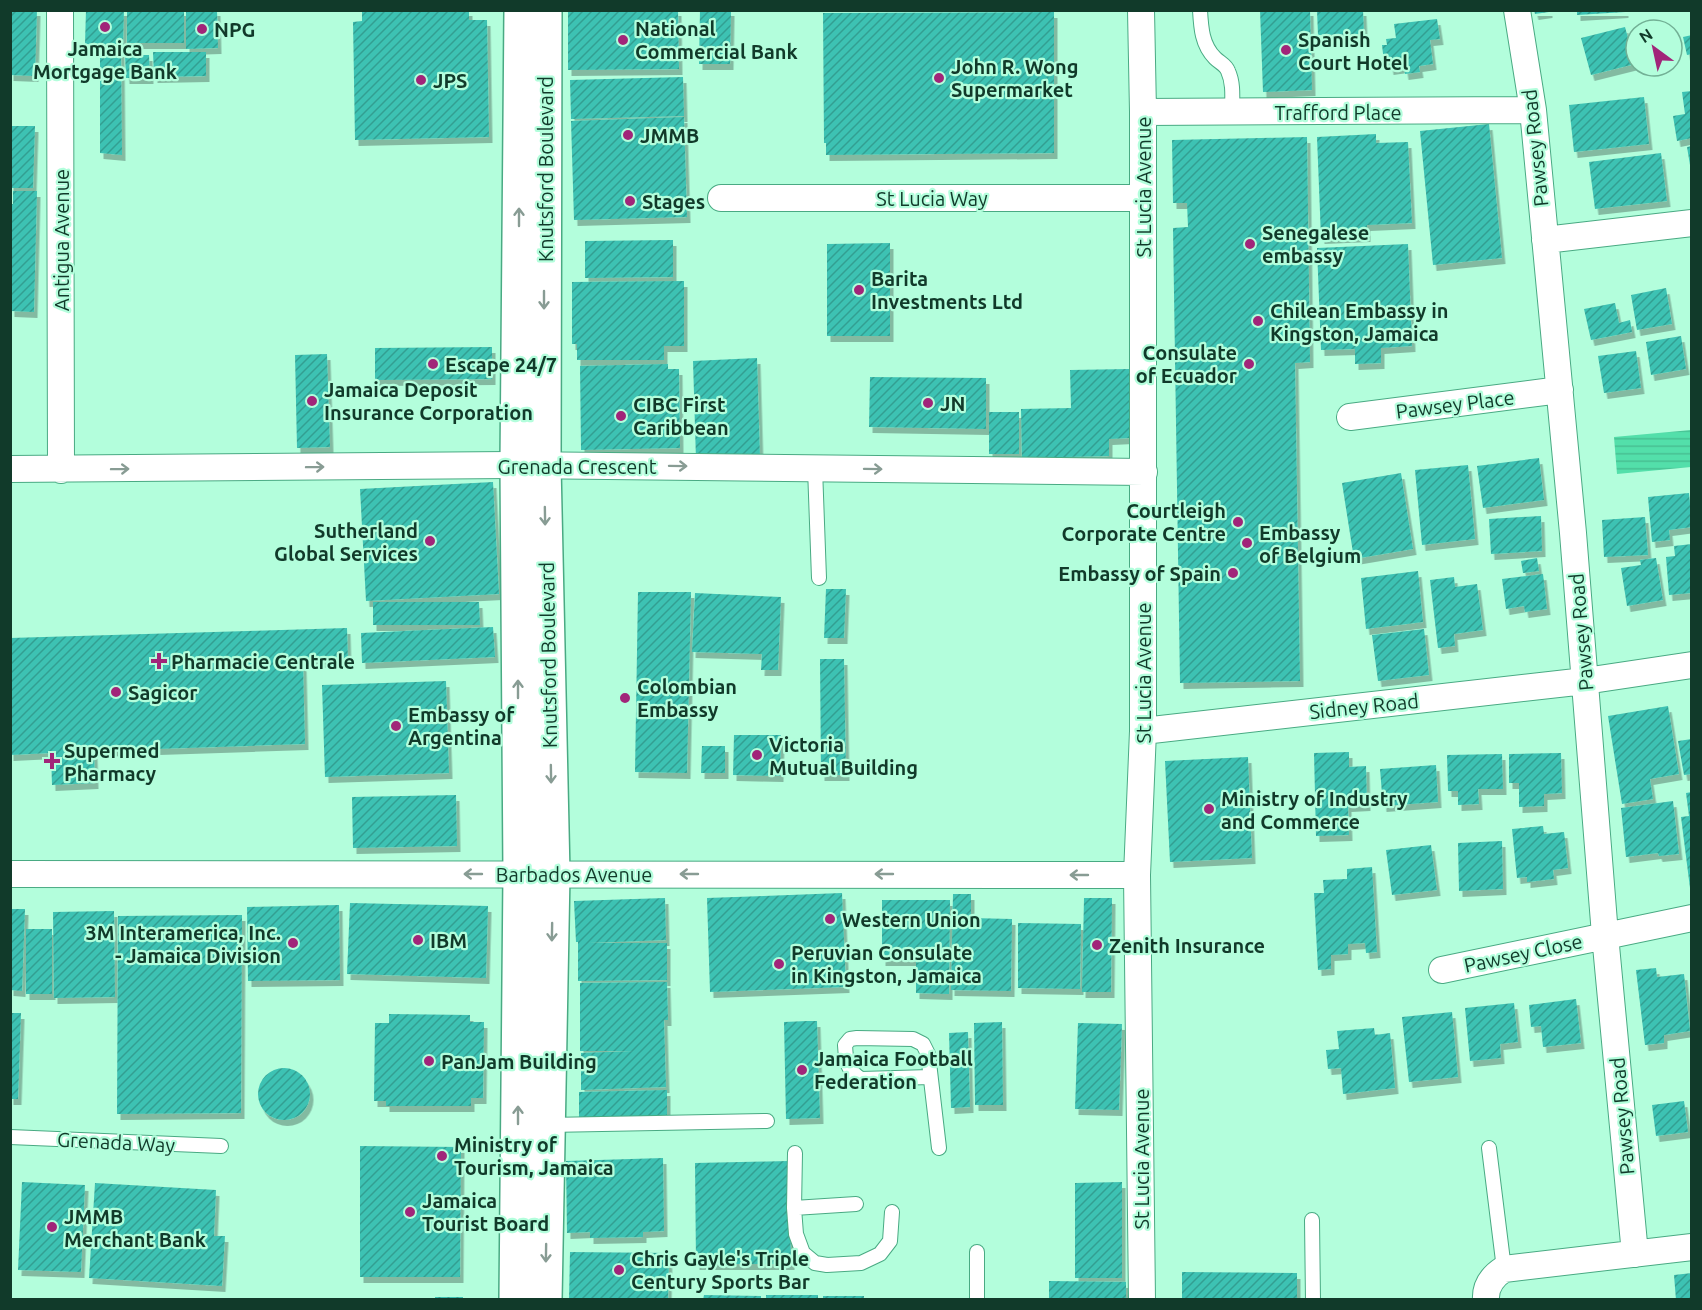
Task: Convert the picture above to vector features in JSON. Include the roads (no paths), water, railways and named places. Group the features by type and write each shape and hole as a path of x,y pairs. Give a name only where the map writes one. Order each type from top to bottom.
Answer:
{"main road":[{"name":"Knutsford Boulevard","path":"521,10 530,465 553,874 545,1299"},
{"name":"Knutsford Boulevard","path":"516,1299 520,874 530,465 545,10"}],"street":[{"name":"Antigua Avenue","path":"60,10 61,470"},
{"name":"St Lucia Avenue","path":"1141,10 1143,731 1137,875 1142,1299"},
{"name":"Pawsey Road","path":"1517,10 1533,110 1560,390 1586,681 1605,936 1635,1254"},
{"name":"Trafford Place","path":"1143,112 1533,110"},
{"name":"St Lucia Way","path":"721,198 1143,198"},
{"path":"1545,240 1692,223"},
{"name":"Pawsey Place","path":"1350,417 1560,390"},
{"name":"Grenada Crescent","path":"10,469 530,465 1144,472"},
{"name":"Sidney Road","path":"1143,731 1586,681 1692,665"},
{"name":"Barbados Avenue","path":"10,874 1137,875"},
{"name":"Pawsey Close","path":"1442,970 1692,918"},
{"path":"1486,1299 1485,1293 1493,1276 1504,1269 1692,1247"}],"lane":[{"path":"1200,10 1201,30 1206,45 1214,57 1227,68 1232,84 1232,113"},
{"path":"816,468 819,578"},
{"path":"930,1077 861,1079 847,1066 845,1045 850,1039 857,1038 913,1039 922,1044 928,1054 939,1148"},
{"path":"548,1125 767,1120"},
{"name":"Grenada Way","path":"10,1137 221,1146"},
{"path":"1489,1148 1504,1269"},
{"path":"795,1153 796,1234 803,1252 815,1263 827,1265 861,1263 880,1254 890,1241 892,1212"},
{"path":"794,1208 856,1204"},
{"path":"1312,1220 1313,1299"},
{"path":"976,1299 977,1252"}],"place":[{"name":"Jamaica Mortgage Bank","path":"105,27"},
{"name":"NPG","path":"202,29"},
{"name":"National Commercial Bank","path":"623,40"},
{"name":"Spanish Court Hotel","path":"1286,50"},
{"name":"John R. Wong Supermarket","path":"939,78"},
{"name":"JPS","path":"421,80"},
{"name":"JMMB","path":"628,135"},
{"name":"Stages","path":"630,201"},
{"name":"Senegalese embassy","path":"1250,244"},
{"name":"Barita Investments Ltd","path":"859,290"},
{"name":"Chilean Embassy in Kingston, Jamaica","path":"1258,321"},
{"name":"Escape 24/7","path":"433,364"},
{"name":"Consulate of Ecuador","path":"1249,364"},
{"name":"Jamaica Deposit Insurance Corporation","path":"312,401"},
{"name":"JN","path":"928,403"},
{"name":"CIBC First Caribbean","path":"621,416"},
{"name":"Courtleigh Corporate Centre","path":"1238,522"},
{"name":"Sutherland Global Services","path":"430,541"},
{"name":"Embassy of Belgium","path":"1247,543"},
{"name":"Embassy of Spain","path":"1233,573"},
{"name":"Pharmacie Centrale","path":"159,661"},
{"name":"Sagicor","path":"116,692"},
{"name":"Colombian Embassy","path":"625,698"},
{"name":"Embassy of Argentina","path":"396,726"},
{"name":"Victoria Mutual Building","path":"757,755"},
{"name":"Supermed Pharmacy","path":"52,761"},
{"name":"Ministry of Industry and Commerce","path":"1209,809"},
{"name":"Western Union","path":"830,919"},
{"name":"IBM","path":"418,940"},
{"name":"3M Interamerica, Inc. - Jamaica Division","path":"293,943"},
{"name":"Zenith Insurance","path":"1097,945"},
{"name":"Peruvian Consulate in Kingston, Jamaica","path":"779,964"},
{"name":"PanJam Building","path":"429,1061"},
{"name":"Jamaica Football Federation","path":"802,1070"},
{"name":"Ministry of Tourism, Jamaica","path":"442,1156"},
{"name":"Jamaica Tourist Board","path":"410,1212"},
{"name":"JMMB Merchant Bank","path":"52,1227"},
{"name":"Chris Gayle's Triple Century Sports Bar","path":"619,1270"}]}
